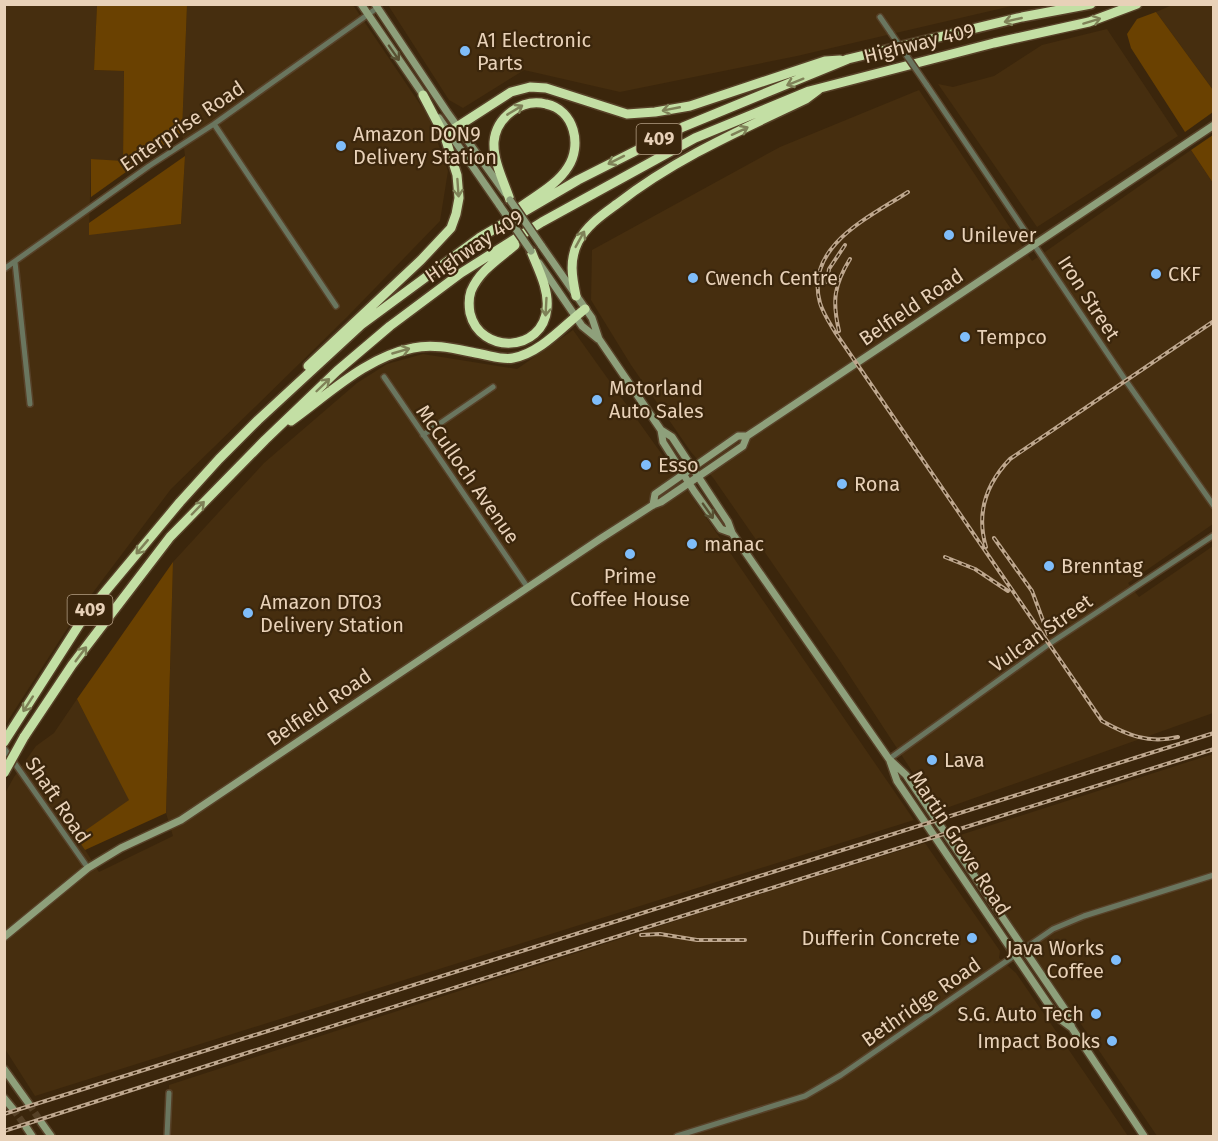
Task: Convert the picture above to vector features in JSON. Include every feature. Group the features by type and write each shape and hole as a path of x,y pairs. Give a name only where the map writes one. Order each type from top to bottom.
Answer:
{"highway":[{"name":"Highway 409","path":"4,742 84,617 180,502 258,420 361,325 479,237 578,180 683,127 848,59 1022,17 1091,4"},
{"name":"Highway 409","path":"4,773 24,737 72,665 170,537 265,440 337,371 390,326 461,273 542,222 695,138 824,85 1089,22 1137,4"},
{"path":"453,130 511,92 530,87 546,88 627,114 655,112 690,105 825,61 848,59"},
{"path":"576,296 572,278 572,261 579,241 590,224 633,191 702,149 806,99 824,85"},
{"path":"258,420 320,354 422,260 450,228 459,198 457,175 445,137 423,95"},
{"path":"479,237 556,181 567,170 576,145 574,131 568,118 547,104 519,106 504,117 495,134 494,150 510,200"},
{"path":"531,251 543,282 547,302 544,321 529,338 516,344 490,339 478,332 473,324 469,308 470,293 478,278 489,266 542,222"},
{"path":"265,440 357,373 396,352 415,347 442,346 501,358 513,358 539,346 585,309"}],"main road":[{"name":"Martin Grove Road","path":"361,4 423,95 510,200 541,244 592,318 599,339 662,430 672,437 728,522 732,533 889,759 906,775 1066,1011 1072,1028 1144,1137"},
{"name":"Martin Grove Road","path":"376,6 500,206 582,326 599,339"},
{"name":"Belfield Road","path":"653,504 655,494 692,467 738,436 747,436 1214,125"},
{"name":"Martin Grove Road","path":"662,430 663,442 689,483 721,529 732,533"},
{"name":"Belfield Road","path":"4,937 88,868 121,848 181,820 653,504 661,502 743,446 747,436"},
{"name":"Martin Grove Road","path":"889,759 897,781 1015,956 1057,1017 1072,1028"},
{"path":"4,1069 29,1104"},
{"path":"4,1098 13,1110"},
{"path":"42,1122 51,1137"},
{"path":"26,1127 32,1137"}],"street":[{"name":"Enterprise Road","path":"4,269 149,166 214,124 376,6"},
{"name":"Iron Street","path":"880,17 1035,243 1126,381 1214,506"},
{"path":"214,124 336,306"},
{"path":"15,262 30,404"},
{"name":"McCulloch Avenue","path":"384,377 528,588"},
{"path":"423,435 493,387"},
{"name":"Vulcan Street","path":"889,759 1049,644 1214,535"},
{"name":"Shaft Road","path":"4,747 88,868"},
{"name":"Bethridge Road","path":"677,1137 805,1096 841,1076 1053,929 1084,916 1214,875"},
{"path":"166,1137 168,1093"}],"shaded area":[{"path":"5,5 97,5 94,70 124,71 123,162 91,159 89,234 181,224 185,156 182,132 187,5 353,5 428,116 448,171 440,221 347,317 171,489 76,615 5,725"},
{"path":"97,5 187,5 182,132 91,197 91,159 123,161 124,71 94,70"},
{"path":"388,5 1016,5 797,56 620,92 524,70 463,108 449,100"},
{"path":"1172,5 1213,5 1213,90 1156,12"},
{"path":"1156,12 1213,90 1213,112 1185,132 1131,48 1127,34 1137,19"},
{"path":"1107,29 1178,136 1037,227 938,84 953,87 994,76 1042,45"},
{"path":"919,90 1032,261 1191,150 1213,183 1213,524 1128,583 1139,597 1213,546 1213,713 938,811 838,658 714,479 691,452 631,365 591,300 592,250 780,147"},
{"path":"1213,135 1213,183 1191,150"},
{"path":"185,156 181,224 89,235 89,223"},
{"path":"573,330 676,474 914,820 35,1096 5,1049 4,795 14,777 36,746 54,733 77,699 130,800 77,837 99,872 173,836 166,813 173,562 264,463 357,383 387,364 423,354 517,369"},
{"path":"173,562 166,813 85,850 76,837 129,800 77,699"},
{"path":"1213,754 1213,1136 1157,1136 954,837"},
{"path":"925,843 1000,951 999,958 1016,973 1128,1136 168,1136 169,1085 706,911"}],"tunnel":[{"path":"29,1104 41,1122"},
{"path":"13,1109 26,1127"}],"railway":[{"path":"908,192 859,223 831,249 822,265 818,283 820,303 824,314 1102,721 1147,739 1178,737"},
{"path":"827,282 829,269 845,245"},
{"path":"839,331 836,294 850,259"},
{"path":"986,547 982,522 985,500 995,479 1010,459 1214,321"},
{"path":"994,538 1032,591 1048,634"},
{"path":"945,557 975,569 1008,591"},
{"path":"4,1114 1214,733"},
{"path":"4,1131 1214,749"},
{"path":"641,935 660,934 697,940 745,940"}],"place":[{"name":"A1 Electronic Parts","path":"465,51"},
{"name":"Amazon DON9 Delivery Station","path":"341,146"},
{"name":"Unilever","path":"949,235"},
{"name":"CKF","path":"1156,274"},
{"name":"Cwench Centre","path":"693,278"},
{"name":"Tempco","path":"965,337"},
{"name":"Motorland Auto Sales","path":"597,400"},
{"name":"Esso","path":"646,465"},
{"name":"Rona","path":"842,484"},
{"name":"manac","path":"692,544"},
{"name":"Prime Coffee House","path":"630,554"},
{"name":"Brenntag","path":"1049,566"},
{"name":"Amazon DTO3 Delivery Station","path":"248,613"},
{"name":"Lava","path":"932,760"},
{"name":"Dufferin Concrete","path":"972,938"},
{"name":"Java Works Coffee","path":"1116,960"},
{"name":"S.G. Auto Tech","path":"1096,1014"},
{"name":"Impact Books","path":"1112,1041"}]}
